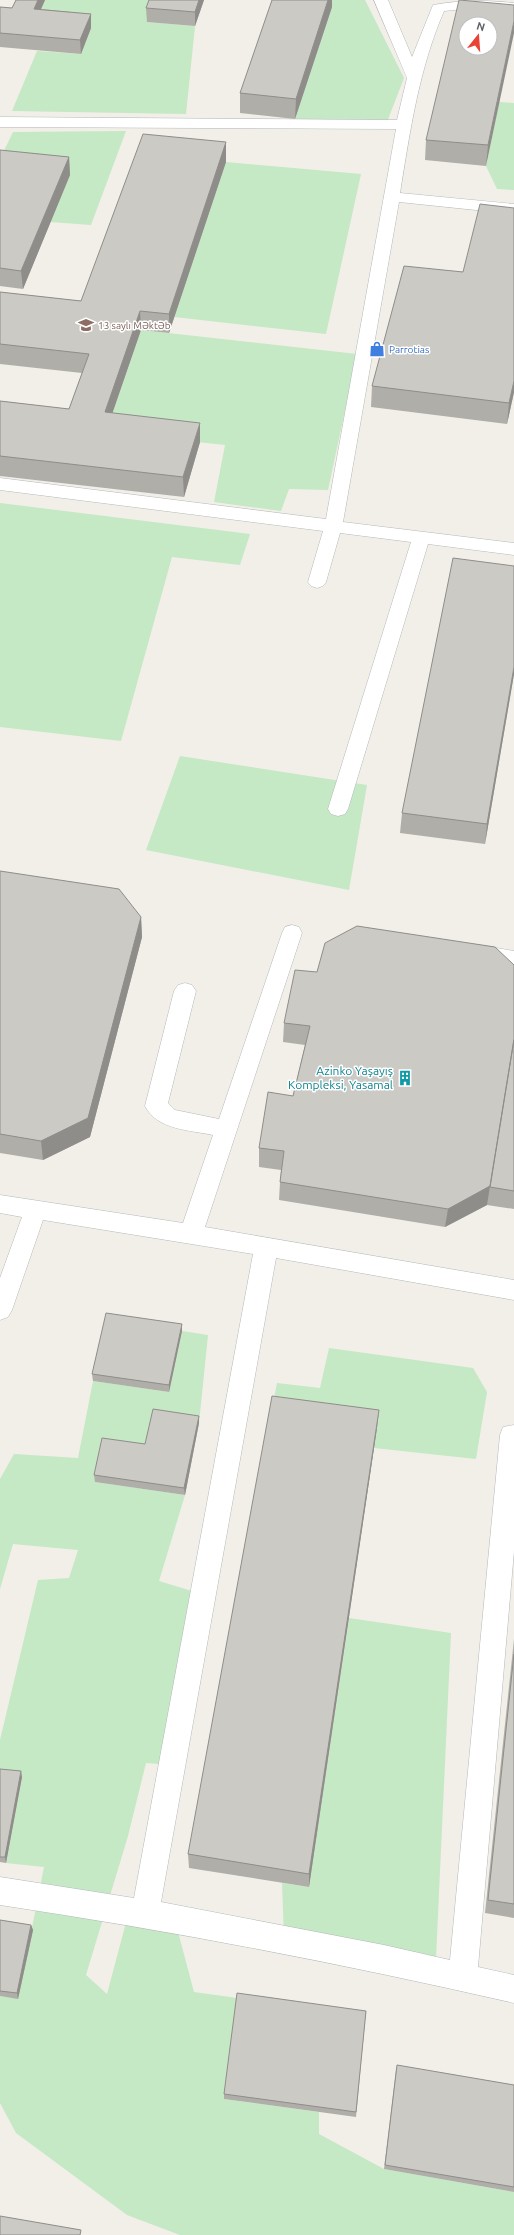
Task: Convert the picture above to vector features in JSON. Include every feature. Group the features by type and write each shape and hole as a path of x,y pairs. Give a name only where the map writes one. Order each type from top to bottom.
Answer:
{"street":[{"path":"381,0 413,77"},
{"path":"317,582 333,527 347,460 404,125 413,77 427,31 438,8 452,3 470,2 514,7"},
{"path":"0,122 404,125"},
{"path":"392,197 514,209"},
{"path":"0,484 514,549"},
{"path":"338,809 421,538"},
{"path":"191,1234 292,933"},
{"path":"460,950 514,959"},
{"path":"185,991 156,1106 169,1117 226,1128"},
{"path":"0,1204 191,1234 514,1290"},
{"path":"0,1310 36,1209"},
{"path":"145,1913 266,1248"},
{"path":"463,1976 512,1435"},
{"path":"0,1891 145,1913 266,1935 463,1976 514,1989"}],"green space":[{"path":"45,0 155,0 147,22 195,26 186,114 12,111 37,51 81,54 35,23"},
{"path":"279,0 365,0 404,78 387,122 295,119 332,7"},
{"path":"499,102 514,103 514,190 497,189 486,166"},
{"path":"126,131 91,225 50,222 70,175 0,159 13,132"},
{"path":"226,162 361,174 326,334 174,317"},
{"path":"141,330 357,354 328,490 289,489 281,511 214,502 225,445 106,432"},
{"path":"0,503 250,534 240,565 172,557 121,741 0,727"},
{"path":"180,756 367,785 349,890 146,850"},
{"path":"182,1331 208,1335 199,1423 146,1451 95,1482 185,1495 159,1581 205,1595 174,1765 146,1763 128,1836 86,1975 107,1994 132,1900 173,1913 194,1992 237,1998 224,2099 319,2112 319,2134 384,2169 514,2192 514,2235 180,2235 127,2215 16,2133 0,2103 0,1996 18,1998 44,1867 6,1863 22,1777 0,1775 0,1740 38,1580 69,1578 78,1550 13,1544 0,1589 0,1479 14,1454 78,1458 93,1381 169,1392"},
{"path":"329,1348 473,1368 487,1392 476,1459 374,1448 377,1428 271,1413 277,1383 320,1388"},
{"path":"349,1618 451,1633 436,1958 284,1938 282,1883 309,1887"}],"building":[{"path":"16,0 38,0 34,9 91,14 80,40 0,33 0,7 12,8"},
{"path":"149,0 199,0 195,12 146,8"},
{"path":"272,0 328,0 296,99 240,93"},
{"path":"459,0 514,5 514,21 488,145 426,140"},
{"name":"13 saylı Məktəb","path":"143,134 226,142 169,314 140,311 105,412 200,423 183,477 0,456 0,401 69,409 89,354 0,344 0,292 81,301"},
{"path":"0,150 69,157 21,271 0,268"},
{"path":"480,204 514,208 514,381 509,403 372,386 404,266 463,272"},
{"path":"453,558 514,566 514,667 487,824 402,813"},
{"path":"0,871 119,889 141,917 88,1118 41,1141 0,1134"},
{"name":"Azinko Yaşayış Kompleksi, Yasamal","path":"357,926 495,947 514,965 514,1039 490,1186 448,1209 280,1182 284,1151 259,1148 268,1092 293,1096 310,1026 284,1023 295,970 317,972 325,943"},
{"path":"514,1040 514,1191 490,1187"},
{"path":"106,1313 182,1324 169,1385 92,1374"},
{"path":"272,1396 379,1410 309,1874 188,1854"},
{"path":"153,1409 199,1416 184,1488 94,1475 102,1438 145,1444"},
{"path":"514,1654 514,1904 488,1900"},
{"path":"0,1769 21,1771 5,1857 0,1857"},
{"path":"0,1920 31,1925 17,1993 0,1991"},
{"path":"237,1993 366,2011 356,2112 224,2094"},
{"path":"397,2065 514,2085 514,2187 385,2165"},
{"path":"0,2216 81,2230 80,2235 0,2235"}],"place":[{"name":"13 saylı Məktəb","path":"86,325"},
{"name":"Parrotias","path":"377,349"},
{"name":"Azinko Yaşayış Kompleksi, Yasamal","path":"405,1078"}]}
